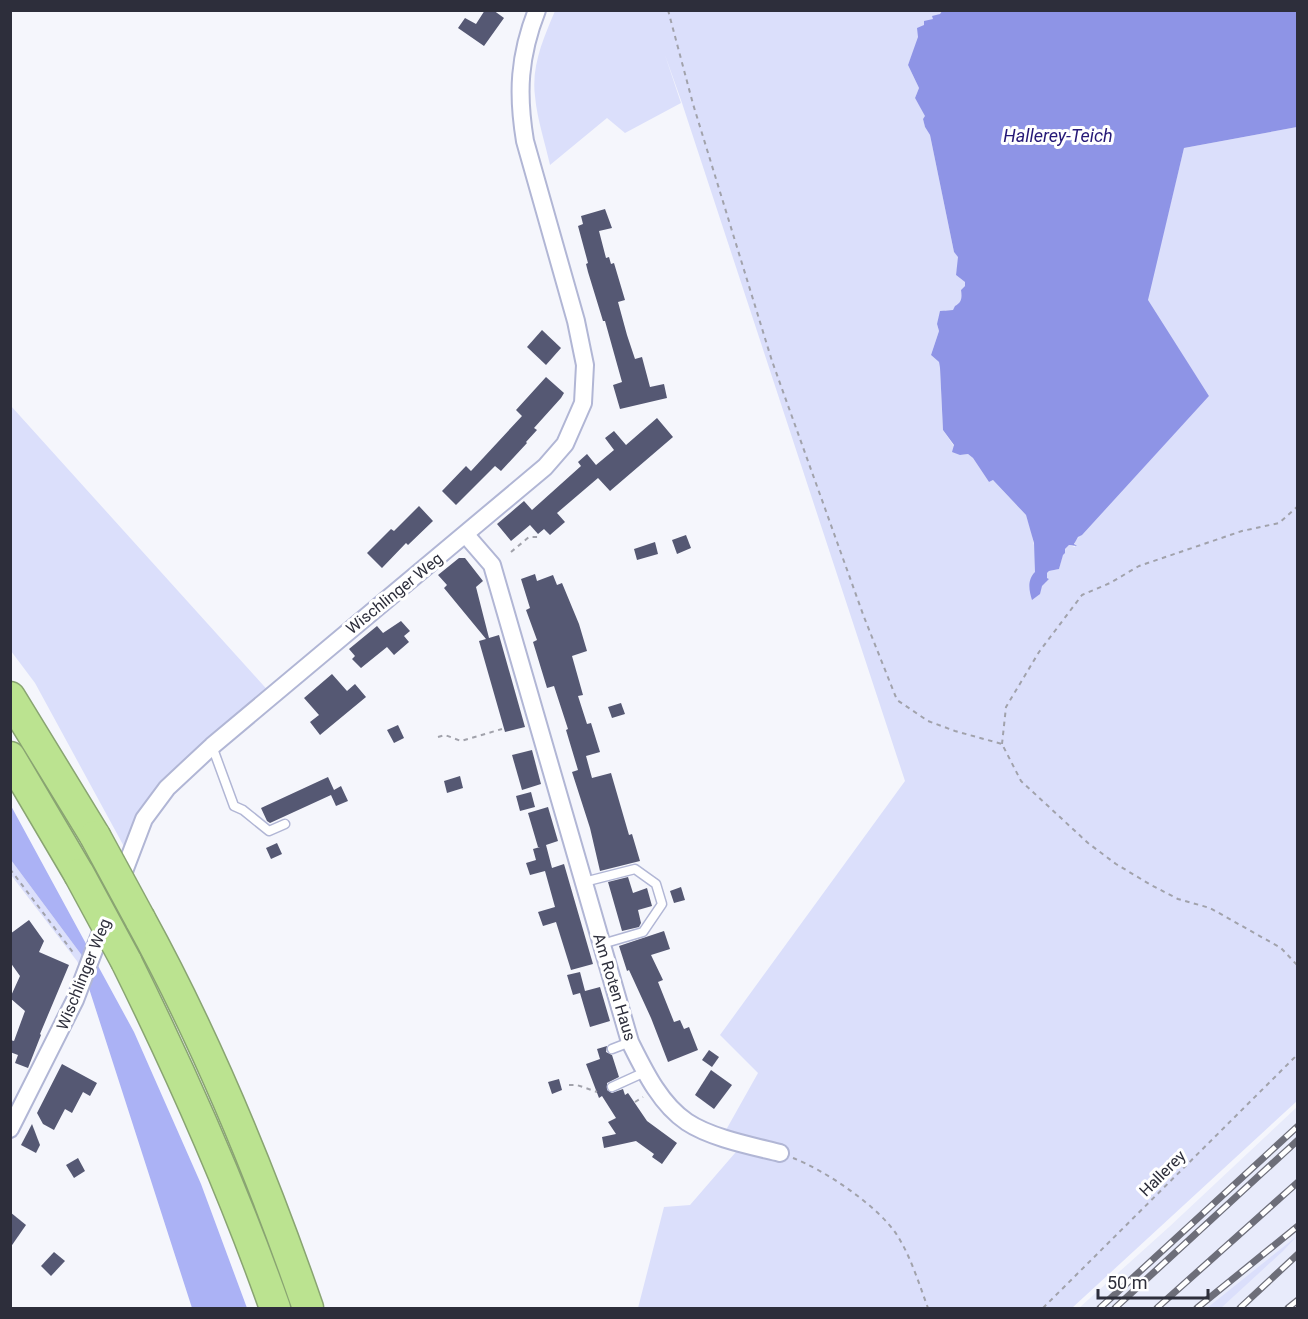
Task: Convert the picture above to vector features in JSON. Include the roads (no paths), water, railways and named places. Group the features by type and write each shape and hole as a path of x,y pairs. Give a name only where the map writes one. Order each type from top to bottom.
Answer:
{"highway":[{"path":"10,697 95,836 164,963 244,1138 281,1231 308,1308"},
{"path":"10,757 79,874 126,961 188,1092 248,1236 275,1308"}],"street":[{"name":"Wischlinger Weg","path":"10,1130 75,1000 144,819 167,788 212,746 545,467 565,444 583,403 585,365 576,321 525,141 521,114 520,79 523,59 537,10"},
{"name":"Am Roten Haus","path":"466,535 492,565 630,1042 645,1072 671,1108 686,1122 707,1132 780,1153"}],"lane":[{"path":"212,746 234,806 243,810 268,831 285,824"},
{"path":"585,882 635,869 656,884 662,904 643,932 602,944"},
{"path":"612,1049 630,1042"},
{"path":"612,1087 645,1072"}],"water":[{"name":"Hallerey-Teich","path":"942,11 1297,11 1297,127 1184,148 1148,300 1209,396 1078,537 1074,544 1077,546 1069,545 1065,549 1059,569 1047,573 1049,579 1042,586 1040,594 1032,600 1029,585 1035,572 1034,543 1026,515 993,480 989,482 973,458 968,454 960,455 952,452 954,445 943,430 939,362 931,355 939,331 937,324 940,311 953,310 960,301 961,290 965,282 956,275 958,257 954,252 930,135 923,119 925,116 915,98 919,88 908,65 918,37 917,28 924,25 924,21 933,19 932,16"}],"railway":[{"path":"1100,1308 1298,1126"},
{"path":"1115,1308 1298,1140"},
{"path":"1157,1308 1298,1182"},
{"path":"1197,1308 1298,1226"},
{"path":"1240,1308 1298,1254"},
{"path":"1288,1308 1298,1300"}]}
